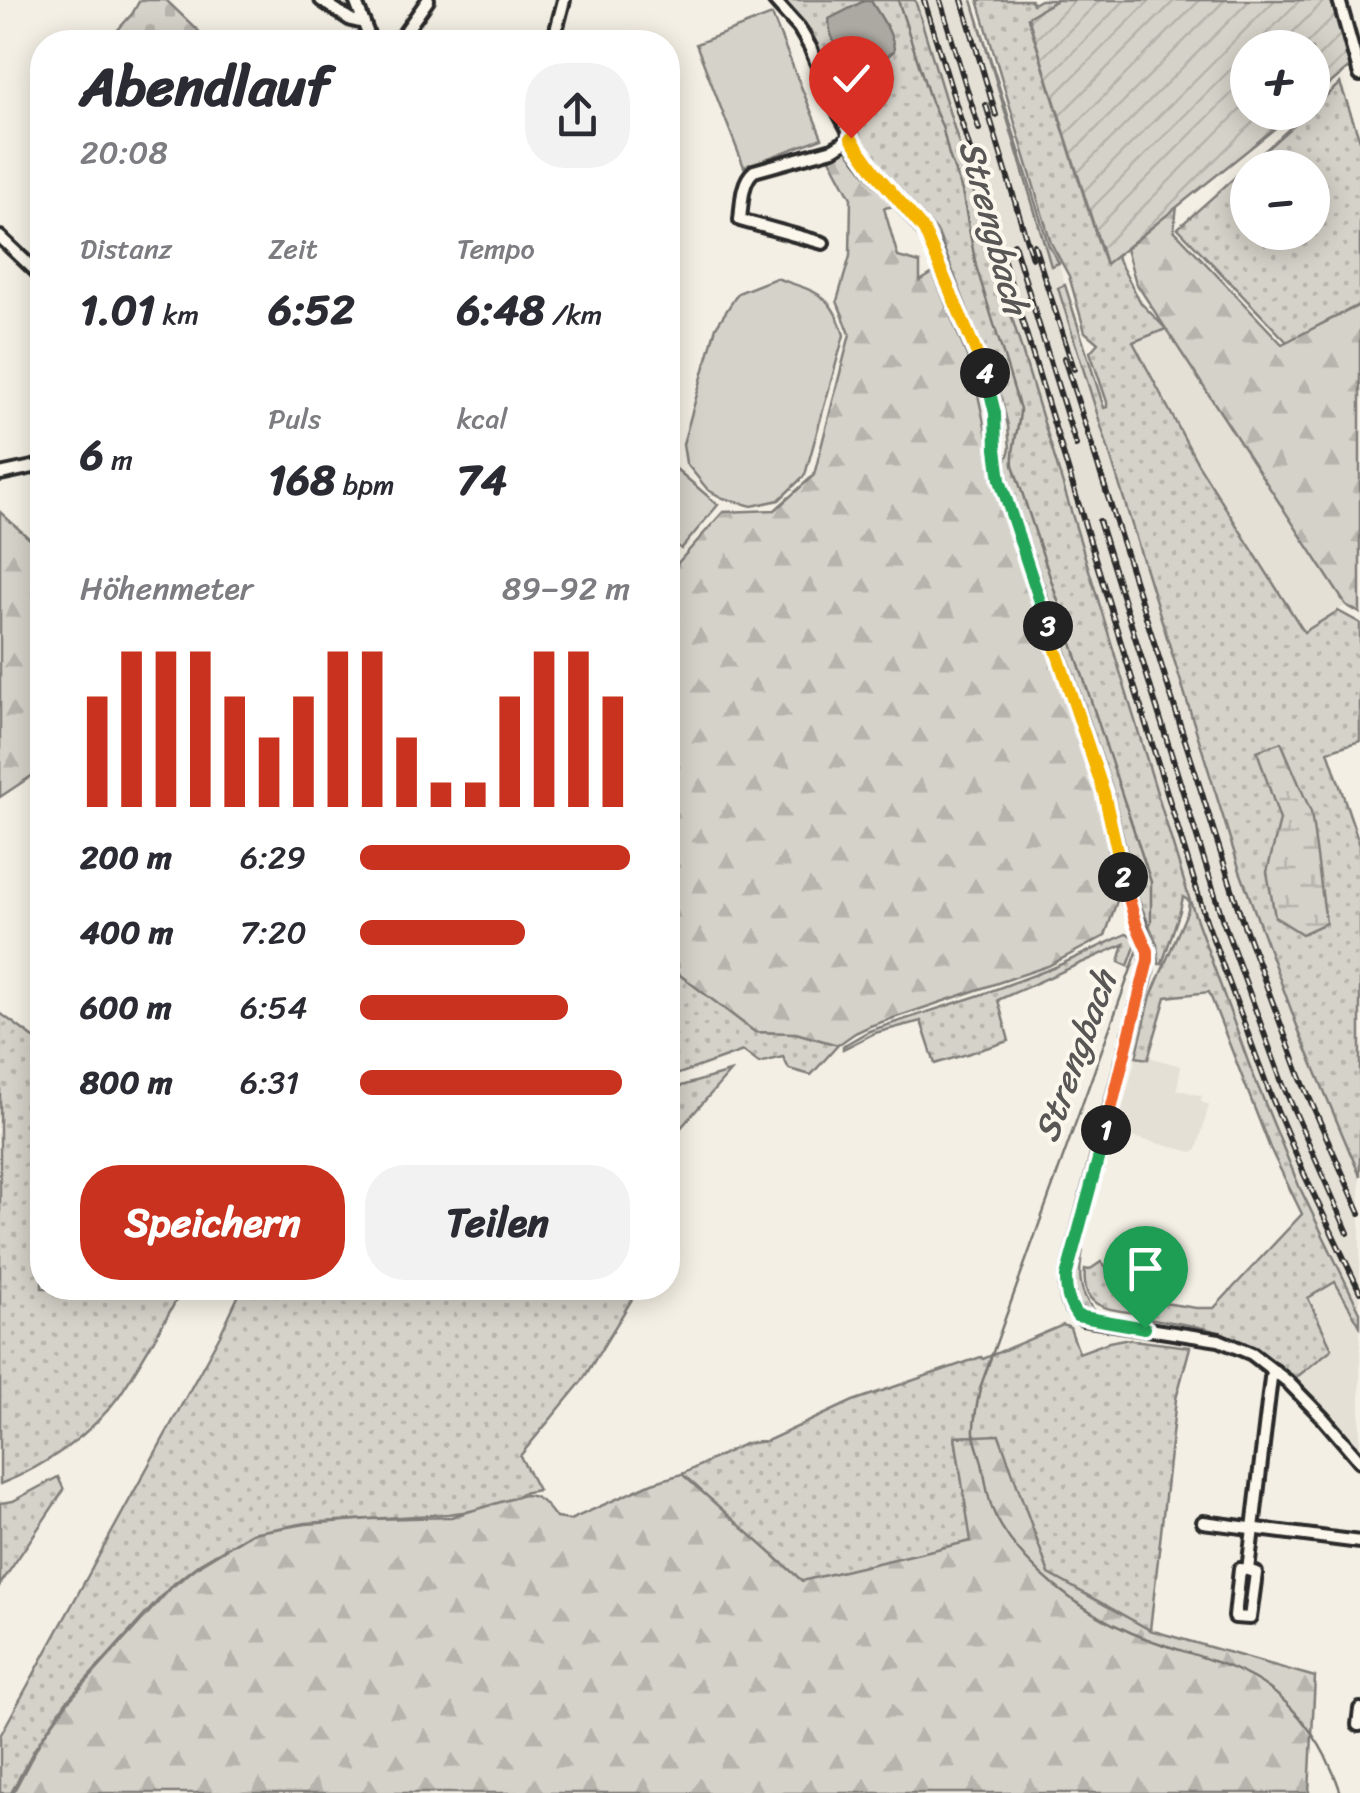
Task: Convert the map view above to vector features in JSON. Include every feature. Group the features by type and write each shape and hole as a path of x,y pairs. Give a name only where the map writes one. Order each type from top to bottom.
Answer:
{"street":[{"path":"321,0 357,23 364,23"},
{"path":"407,30 428,0"},
{"path":"558,28 564,0"},
{"path":"774,0 810,47 851,138 924,230 984,371 995,413 997,464 1004,492 1104,793 1126,892 1148,951 1146,974 1066,1277 1069,1301 1077,1316 1083,1318 1219,1340 1252,1354 1323,1418 1360,1461"},
{"path":"1338,0 1360,75"},
{"path":"344,15 356,3 367,30"},
{"path":"823,243 740,220 746,183 754,172 834,149 851,138"},
{"path":"0,237 30,266"},
{"path":"0,474 30,468"},
{"path":"1248,1570 1271,1378 1275,1371"},
{"path":"1203,1522 1360,1542"},
{"path":"1240,1569 1248,1570 1256,1573 1250,1618 1235,1617 1240,1569"},
{"path":"1360,1709 1360,1725"}],"shaded area":[{"path":"915,0 972,0 1051,265 1059,263 1065,285 1058,288 1240,871 1300,1034 1360,1176 1360,1312 1299,1186 1250,1067 1190,901"},
{"path":"871,1 886,25 894,51 871,63 860,63 842,53 835,44 829,19"},
{"path":"1166,329 1346,605 1305,633 1198,464 1133,341"},
{"path":"1136,1057 1181,1066 1177,1089 1202,1096 1201,1102 1209,1105 1197,1150 1116,1133"},
{"path":"1335,1282 1360,1326 1360,1449 1293,1380 1332,1349 1307,1298"}],"green space":[{"path":"140,0 166,0 197,30 118,30"},
{"path":"783,0 915,0 1190,901 1250,1067 1299,1186 1360,1312 1360,1326 1335,1282 1308,1298 1332,1349 1293,1380 1238,1340 1202,1328 1104,1307 1087,1292 1085,1269 1101,1262 1132,1298 1214,1308 1302,1214 1270,1148 1209,992 1166,997 1148,1059 1136,1057 1151,996 1189,901 1183,897 1159,964 1157,944 1137,896 1112,788 1009,482 1008,426 1001,397 938,233 861,139 811,31"},
{"path":"972,0 1049,246 1059,263 1051,266"},
{"path":"978,0 1031,0 1033,4 1056,0 1028,18 1105,263 1116,256 1141,303 1166,329 1133,342 1198,464 1304,632 1338,611 1360,623 1360,741 1328,751 1360,845 1360,1176 1300,1034 1240,871 1058,288 1065,285 1104,408 1107,402 1090,352 1098,343 1085,332 1069,276 1051,243"},
{"path":"1057,0 1331,0 1351,66 1330,84 1330,30 1230,30 1230,130 1273,130 1248,150 1230,150 1230,164 1106,264 1028,17"},
{"path":"772,15 822,138 744,167 696,44"},
{"path":"1340,83 1360,140 1360,304 1287,342 1178,228 1230,182 1230,250 1330,250 1330,150 1265,150 1288,130 1330,130 1330,92"},
{"path":"846,149 895,206 884,208 898,257 920,263 920,281 933,273 973,371 999,493 1107,828 1120,892 1105,936 1048,966 870,1026 838,1045 796,1033 755,1032 680,975 680,560 723,512 775,510 814,475 850,334 837,301 850,256 851,198 828,155"},
{"path":"1177,206 1174,230 1282,344 1360,305 1360,613 1346,605 1136,283 1126,249"},
{"path":"776,278 820,296 834,310 844,335 805,475 779,500 752,506 708,490 686,463 683,444 716,327 738,293"},
{"path":"680,472 718,505 680,548"},
{"path":"0,512 30,539 30,777 0,797"},
{"path":"1281,742 1311,812 1326,923 1302,934 1275,917 1267,872 1280,820 1257,751"},
{"path":"1126,934 1137,941 1128,966 1119,962 1124,944 998,1000 1009,1041 935,1064 921,1021 875,1033 843,1049 869,1031 1053,968"},
{"path":"680,975 755,1032 796,1033 838,1045 811,1075 789,1069 783,1057 759,1063 743,1051 680,1073"},
{"path":"0,1013 30,1035 30,1300 176,1300 119,1396 95,1424 33,1469 0,1484"},
{"path":"730,1072 680,1129 680,1086"},
{"path":"1083,1250 1081,1283 1096,1312 1085,1309 1074,1296 1073,1278"},
{"path":"236,1300 632,1300 582,1381 520,1456 538,1490 522,1493 501,1507 306,1523 252,1533 200,1563 171,1586 66,1702 11,1793 0,1793 0,1736"},
{"path":"1063,1325 1070,1328 1079,1353 1124,1339 1190,1347 1176,1399 1150,1630 1049,1574 999,1436 955,1437 972,1541 802,1581 682,1474 744,1444 767,1441 853,1401 983,1359"},
{"path":"999,1435 1049,1574 1150,1630 1315,1677 1309,1793 13,1793 42,1738 68,1702 172,1587 252,1533 306,1524 451,1517 524,1495 539,1499 556,1518 570,1520 652,1483 682,1474 802,1581 971,1541 955,1437"},
{"path":"58,1477 64,1490 0,1585 0,1503 13,1501"}],"waterway":[{"name":"Strengbach","path":"898,0 962,191 976,266 1020,409 1013,465 1151,882 1151,922 1146,932"},
{"name":"Strengbach","path":"1140,944 980,1388 974,1434 988,1496 995,1515 1020,1552 1073,1600 1112,1624 1230,1668 1275,1693 1310,1731 1341,1793"}],"railway":[{"path":"924,0 1206,920 1269,1091 1360,1292"},
{"path":"940,0 979,129"},
{"path":"962,0 996,115"},
{"path":"986,105 1032,258"},
{"path":"1014,244 1076,445"},
{"path":"1034,245 1074,369"},
{"path":"1064,358 1241,917 1301,1079 1360,1213"},
{"path":"1099,521 1223,921 1283,1085 1348,1233"}],"route":[{"path":"851,138 924,230 984,371 995,413 1000,480 1104,793 1126,892 1148,951 1146,974 1066,1277 1069,1301 1077,1316 1145,1328"}]}
